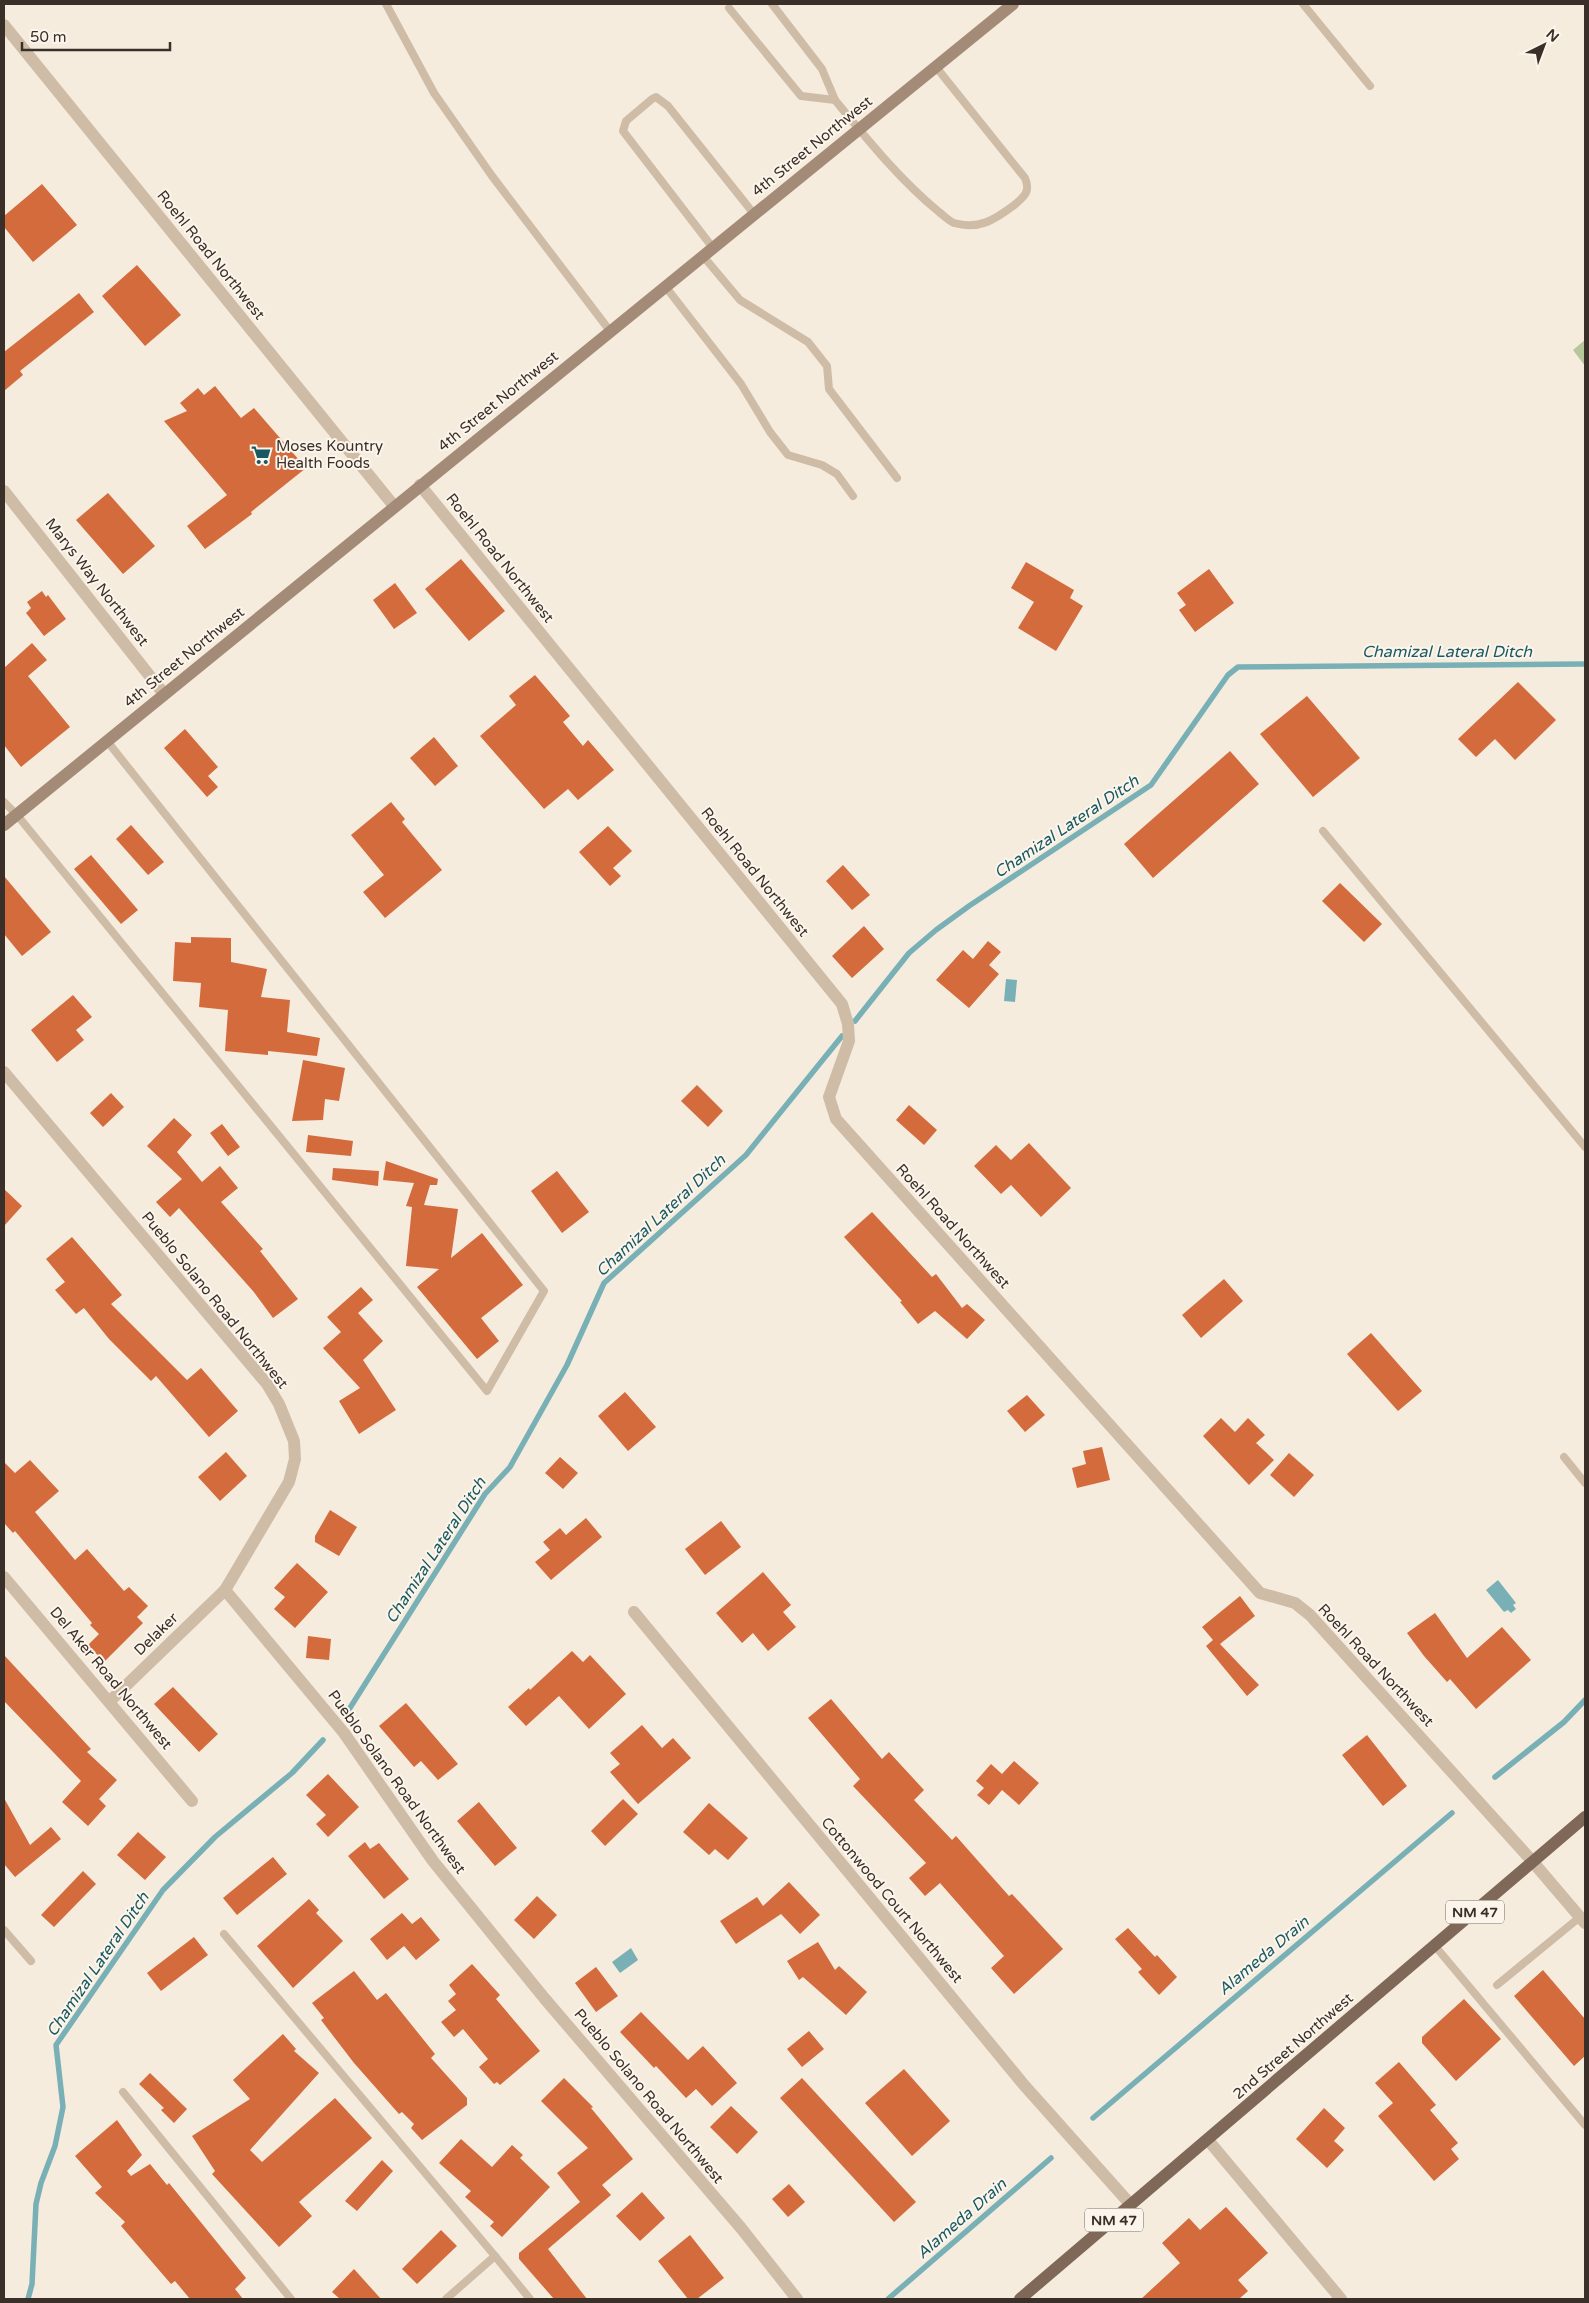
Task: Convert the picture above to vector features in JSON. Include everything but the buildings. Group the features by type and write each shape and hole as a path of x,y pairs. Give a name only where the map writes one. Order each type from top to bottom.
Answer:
{"main road":[{"name":"4th Street Northwest","path":"4,825 1011,5"},
{"name":"2nd Street Northwest","path":"1020,2299 1585,1817"}],"street":[{"name":"Roehl Road Northwest","path":"4,24 394,506"},
{"name":"Roehl Road Northwest","path":"420,485 842,1004 848,1024 849,1042 830,1097 836,1119 1260,1593 1295,1603 1310,1615 1583,1920"},
{"name":"Marys Way Northwest","path":"4,491 164,694"},
{"name":"Pueblo Solano Road Northwest","path":"4,1072 267,1384 289,1425 294,1441 295,1459 288,1482 225,1590 344,1733 445,1876 558,2014 741,2228 797,2299"},
{"name":"Del Aker Road Northwest","path":"4,1577 192,1801"},
{"name":"Delaker","path":"110,1701 225,1590"},
{"name":"Cottonwood Court Northwest","path":"634,1612 1024,2085 1131,2205"},
{"path":"1208,2140 1341,2299"}],"lane":[{"path":"386,4 434,93 492,176 610,331"},
{"path":"772,4 822,69 835,100 908,184 953,223 976,225 989,223 1028,193 1028,186 1025,178 936,67"},
{"path":"1303,4 1370,86"},
{"path":"728,8 801,96 835,100"},
{"path":"754,214 662,99 652,99 626,121 623,131 740,300 808,342 827,366 829,389 898,478"},
{"path":"665,286 741,384 770,432 788,455 822,465 837,474 853,496"},
{"path":"4,802 17,815 487,1391 544,1291 107,741"},
{"path":"1323,831 1585,1147"},
{"path":"1564,1457 1585,1483"},
{"path":"1497,1985 1583,1920"},
{"path":"4,1930 31,1961"},
{"path":"224,1934 530,2299"},
{"path":"1435,1946 1585,2125"},
{"path":"123,2092 291,2299"},
{"path":"446,2299 495,2256"}],"green space":[{"path":"1585,340 1585,366 1573,350"}],"water":[{"path":"1006,979 1017,980 1015,1002 1004,1001"},
{"path":"1498,1580 1516,1603 1513,1605 1516,1609 1511,1613 1508,1610 1504,1612 1486,1590"},
{"path":"631,1948 638,1960 620,1973 612,1962"}],"waterway":[{"name":"Chamizal Lateral Ditch","path":"855,1021 909,953 936,930 1151,785 1228,675 1238,667 1585,664"},
{"name":"Chamizal Lateral Ditch","path":"348,1711 485,1494 510,1467 567,1365 604,1283 746,1155 842,1036"},
{"name":"Alameda Drain","path":"1495,1777 1564,1722 1585,1700"},
{"name":"Chamizal Lateral Ditch","path":"28,2299 32,2284 36,2204 41,2183 55,2146 63,2107 56,2045 163,1890 215,1837 292,1773 323,1740"},
{"name":"Alameda Drain","path":"1093,2118 1452,1813"},
{"name":"Alameda Drain","path":"888,2299 1051,2158"}],"place":[{"name":"Moses Kountry Health Foods","path":"261,455"}]}
